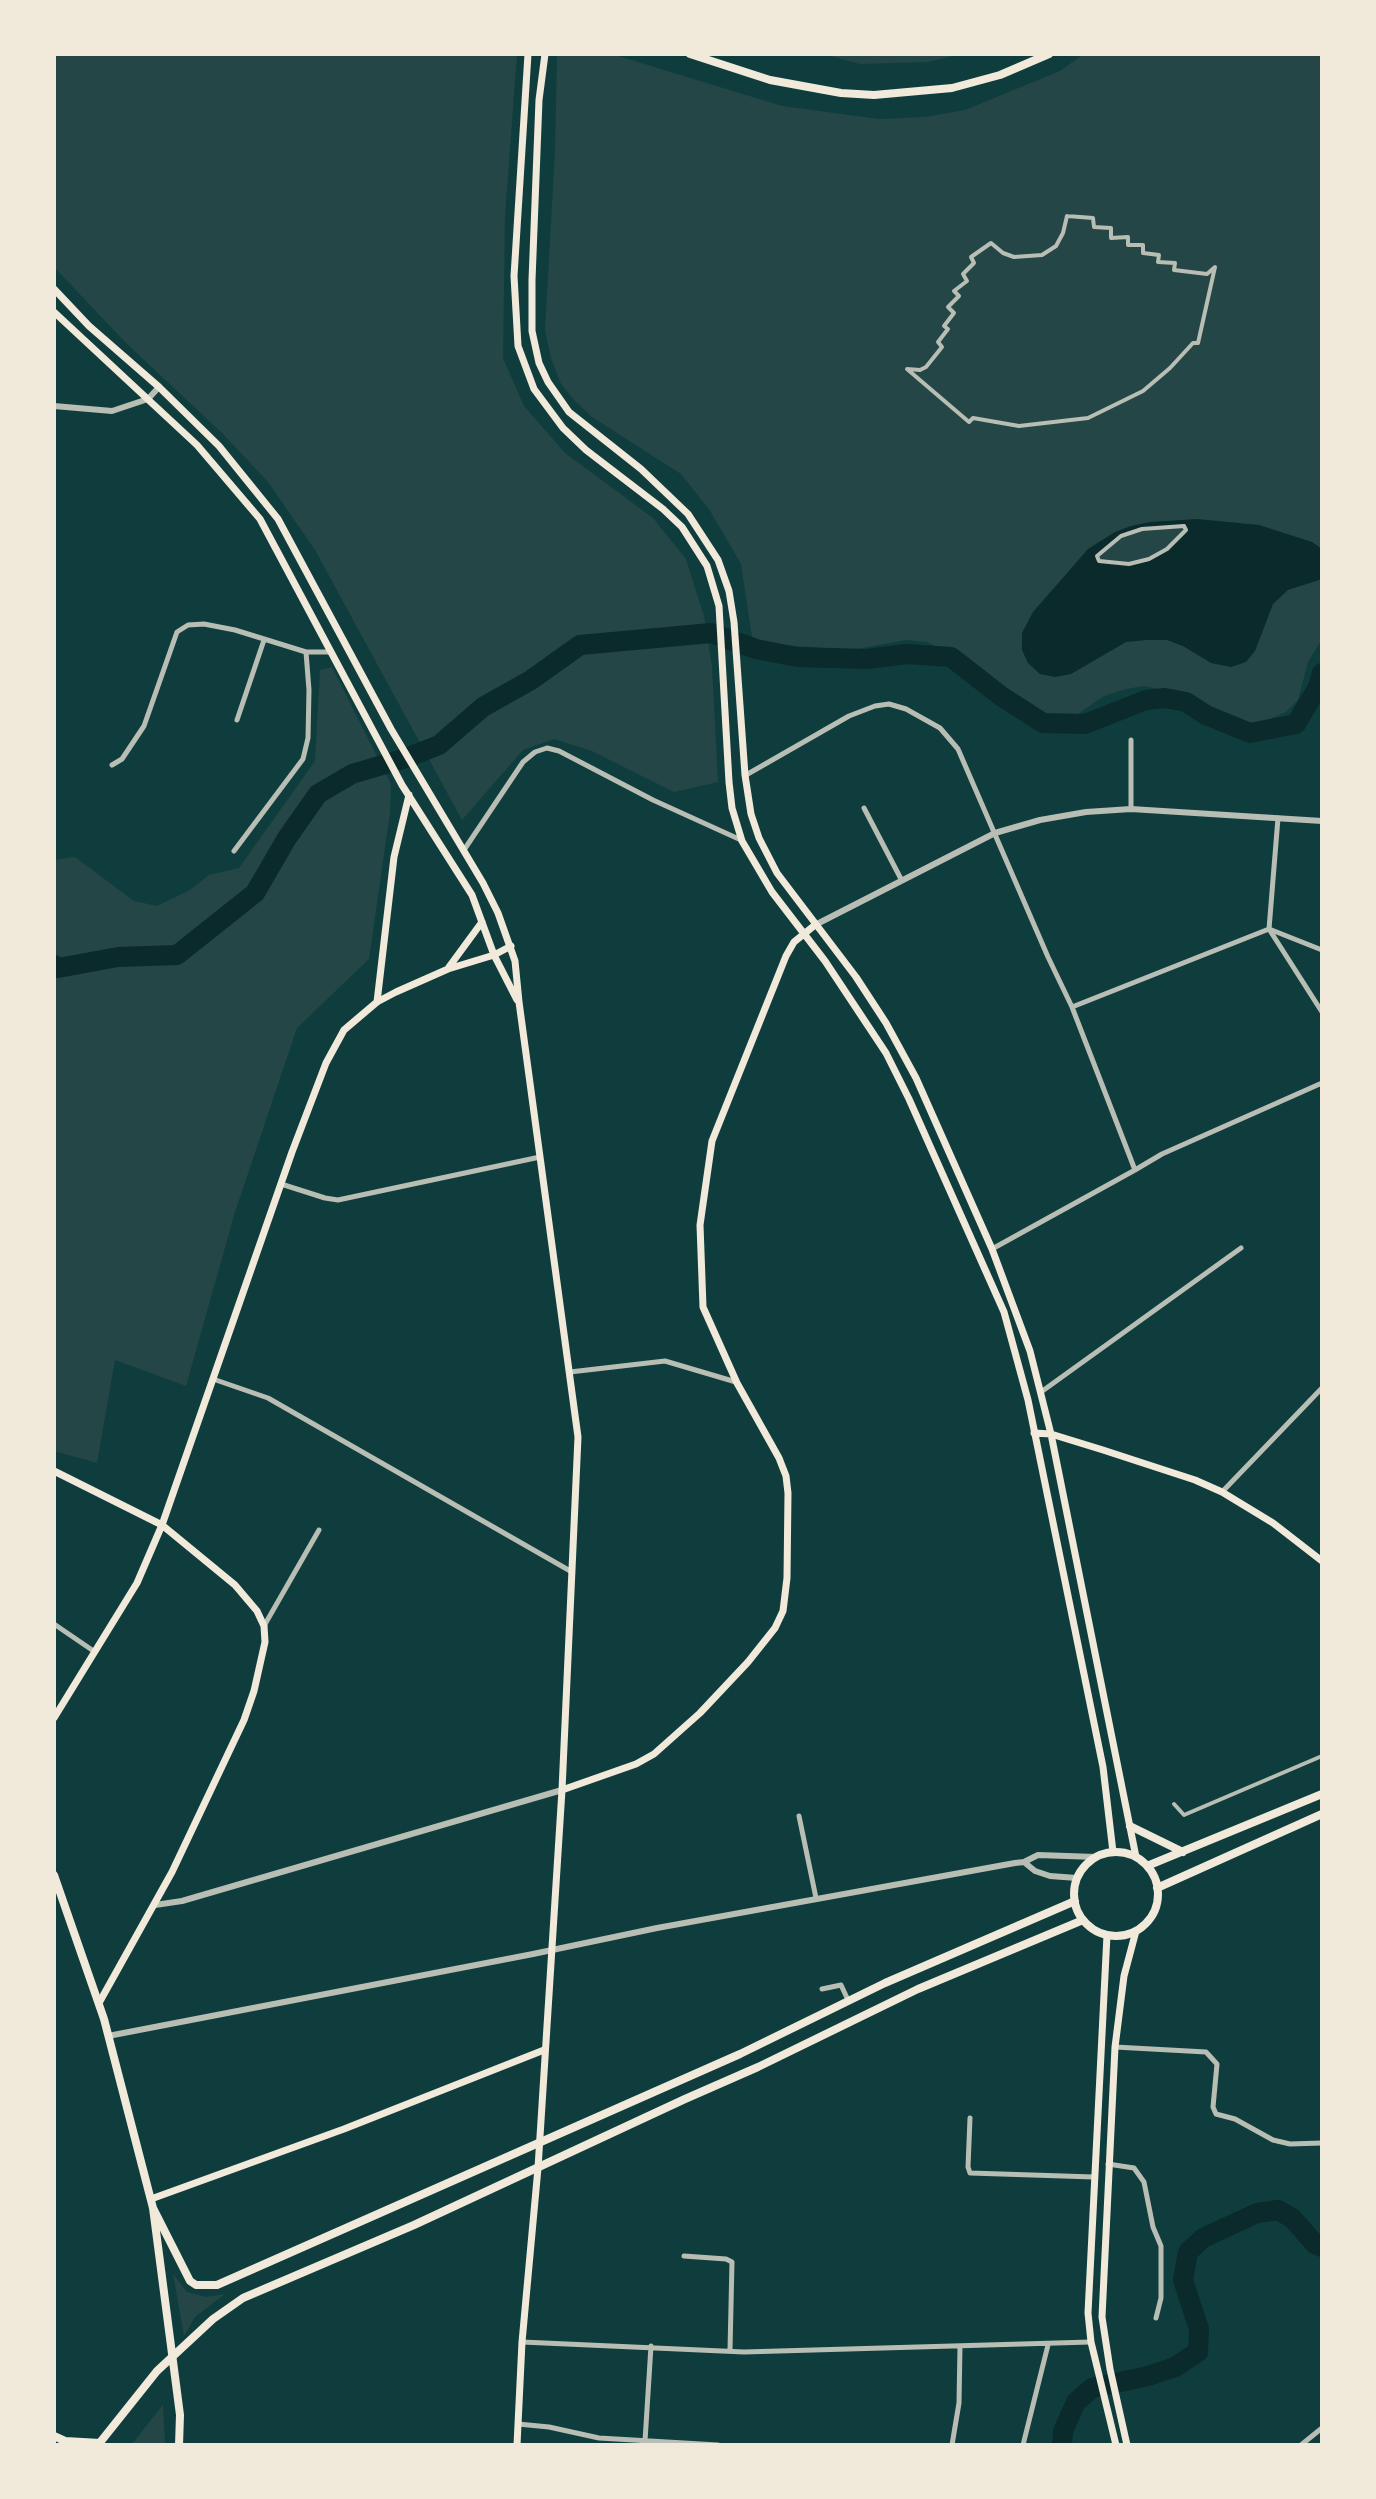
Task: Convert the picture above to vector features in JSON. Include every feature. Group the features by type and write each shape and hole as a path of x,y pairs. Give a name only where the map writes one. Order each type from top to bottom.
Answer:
{"main road":[{"path":"528,54 514,276 518,346 534,389 563,428 682,527 707,566 721,621 729,782 732,808 742,841 772,892 804,932 872,1030 899,1079 1004,1312 1034,1433 1103,1767 1113,1852"},
{"path":"545,54 539,100 532,280 532,331 539,363 569,412 641,469 688,514 718,560 729,591 734,622 745,775 751,814 759,838 777,873 856,977 886,1023 916,1078 1016,1307 1051,1434 1136,1857"},
{"path":"690,54 770,80 812,89 874,95 952,88 1000,75 1049,54"},
{"path":"54,289 89,326 159,387 219,446 278,519 391,729 483,883 511,946 519,979 519,1002 578,1437 562,1790 517,2445"},
{"path":"54,312 197,445 260,519 402,785 460,874 494,955 519,1002"},
{"path":"526,368 539,363"},
{"path":"377,1002 394,857 409,795"},
{"path":"448,969 482,922"},
{"path":"562,1790 636,1764 654,1754 700,1713 748,1662 775,1628 783,1611 787,1578 786,1476 737,1383 703,1307 700,1266 703,1192 712,1141 786,956 804,932 815,925"},
{"path":"54,1718 137,1583 162,1525 281,1184 326,1063 344,1030 377,1002 448,969 494,955 511,946"},
{"path":"1004,1312 1016,1307"},
{"path":"1034,1433 1051,1434 1222,1492 1273,1523 1322,1561"},
{"path":"54,1471 162,1525 235,1585 257,1611 264,1626 265,1642 244,1720 155,1905 99,2003"},
{"path":"1147,1866 1322,1794"},
{"path":"1157,1888 1322,1814"},
{"path":"1130,1826 1184,1853"},
{"path":"1127,2445 1102,2317 1107,2164 1115,2047 1124,1976 1136,1931 1153,1913 1157,1888 1147,1866 1136,1857 1113,1852 1096,1857 1077,1878 1075,1901 1083,1920 1107,1935 1136,1931"},
{"path":"54,1875 99,2003 152,2204 180,2415 179,2445"},
{"path":"152,2204 184,2272 196,2285 207,2287 229,2281 367,2217 740,2054 848,2000 1075,1901"},
{"path":"54,2436 65,2441 99,2444 157,2371 213,2319 243,2298 538,2168 918,1989 1083,1920"},
{"path":"1107,1935 1088,2313 1091,2342 1116,2445"},
{"path":"152,2204 544,2050"},
{"path":"1094,2181 1107,2187"}],"street":[{"path":"1067,216 1093,218 1094,227 1111,228 1111,238 1128,237 1128,245 1143,245 1143,253 1159,255 1158,262 1175,263 1174,270 1207,274 1215,267 1198,343 1193,343 1143,391 1088,418 1019,426 973,418 969,422 907,369 926,367 942,347 938,342 948,329 944,326 954,313 948,307 959,296 954,291 967,281 963,274 974,263 971,257 991,243 1014,257 1042,255 1056,246 1067,216"},
{"path":"54,406 112,411 148,399 159,387"},
{"path":"1184,526 1186,530 1167,549 1149,559 1129,564 1099,561 1097,556 1121,536 1158,527 1184,526"},
{"path":"112,765 122,759 144,726 177,632 188,625 204,624 235,630 306,652 331,652"},
{"path":"237,720 264,640"},
{"path":"234,851 303,759 308,738 306,652"},
{"path":"745,775 849,716 875,706 889,704 924,717 940,728 958,749 1072,1007 1135,1170"},
{"path":"1131,740 1131,809"},
{"path":"463,851 523,762 535,752 547,748 559,751 653,800 742,841"},
{"path":"864,808 901,879"},
{"path":"815,925 995,833 1066,815 1131,809 1322,821"},
{"path":"1278,817 1269,929 1322,1012"},
{"path":"1072,1007 1269,929 1322,950"},
{"path":"992,1249 1162,1154 1322,1083"},
{"path":"281,1184 338,1200 540,1157"},
{"path":"1041,1392 1241,1248"},
{"path":"570,1372 665,1361 737,1383"},
{"path":"213,1379 268,1398 572,1572"},
{"path":"1222,1492 1322,1388"},
{"path":"264,1626 319,1530"},
{"path":"54,1624 95,1652"},
{"path":"1174,1804 1184,1815 1322,1756"},
{"path":"155,1905 212,1893 562,1790"},
{"path":"799,1816 816,1898"},
{"path":"108,2036 816,1898 1024,1862 1038,1855 1096,1857"},
{"path":"1024,1862 1035,1871 1050,1876 1077,1878"},
{"path":"822,1989 841,1985 848,2000"},
{"path":"1115,2047 1206,2052 1217,2064 1213,2107 1216,2114 1235,2119 1273,2140 1290,2144 1322,2143"},
{"path":"970,2118 970,2173 1094,2181"},
{"path":"1107,2164 1134,2168 1144,2182 1153,2227 1161,2246 1161,2298 1156,2318"},
{"path":"684,2256 732,2262 730,2350"},
{"path":"522,2342 744,2352 1091,2342"},
{"path":"1023,2445 1048,2345"},
{"path":"645,2441 651,2346"},
{"path":"952,2445 959,2403 960,2346"},
{"path":"518,2424 599,2438 718,2445"},
{"path":"1301,2445 1322,2428"}],"shaded area":[{"path":"54,54 517,54 505,216 503,358 524,406 565,453 653,518 686,559 704,616 712,667 718,782 674,792 592,751 554,739 523,750 462,820 315,550 268,482 222,433 127,344 54,267"},
{"path":"557,54 612,54 782,106 879,119 925,117 965,110 1060,71 1084,54 1322,54 1322,639 1308,662 1298,700 1286,712 1251,723 1178,693 1144,686 1104,696 1078,714 1061,718 1042,717 1020,708 976,668 927,642 906,640 852,650 753,643 741,564 709,509 681,474 592,417 575,401 561,384 551,358 545,330"},
{"path":"823,54 961,54 928,62 860,64"},
{"path":"1197,519 1259,525 1312,542 1322,549 1322,579 1288,590 1273,604 1255,651 1246,662 1231,667 1211,663 1167,640 1147,640 1126,642 1071,674 1055,677 1040,674 1028,663 1022,650 1022,633 1033,612 1088,549 1115,532 1150,522","holes":["1183,526 1186,530 1167,549 1149,559 1129,564 1099,561 1097,555 1121,536 1142,529"]},
{"path":"332,667 391,784 390,812 369,959 297,1028 235,1212 186,1386 115,1360 97,1463 54,1451 54,860 75,857 134,901 157,906 190,890 209,875 239,868 315,761 320,670"},
{"path":"173,2274 187,2292 206,2297 225,2294 195,2317 184,2336"},
{"path":"163,2405 165,2445 131,2445"}],"waterway":[{"path":"54,965 58,968 118,957 177,955 255,893 287,838 318,794 352,774 439,745 483,707 531,680 580,645 711,633 756,649 797,657 867,659 907,654 951,657 1001,696 1043,723 1085,724 1146,700 1165,698 1186,702 1206,715 1250,733 1296,724 1318,687 1322,673"},
{"path":"1062,2445 1063,2431 1076,2402 1092,2388 1175,2367 1198,2352 1199,2329 1183,2280 1188,2252 1203,2238 1257,2213 1278,2210 1292,2218 1315,2244 1322,2247"}]}
